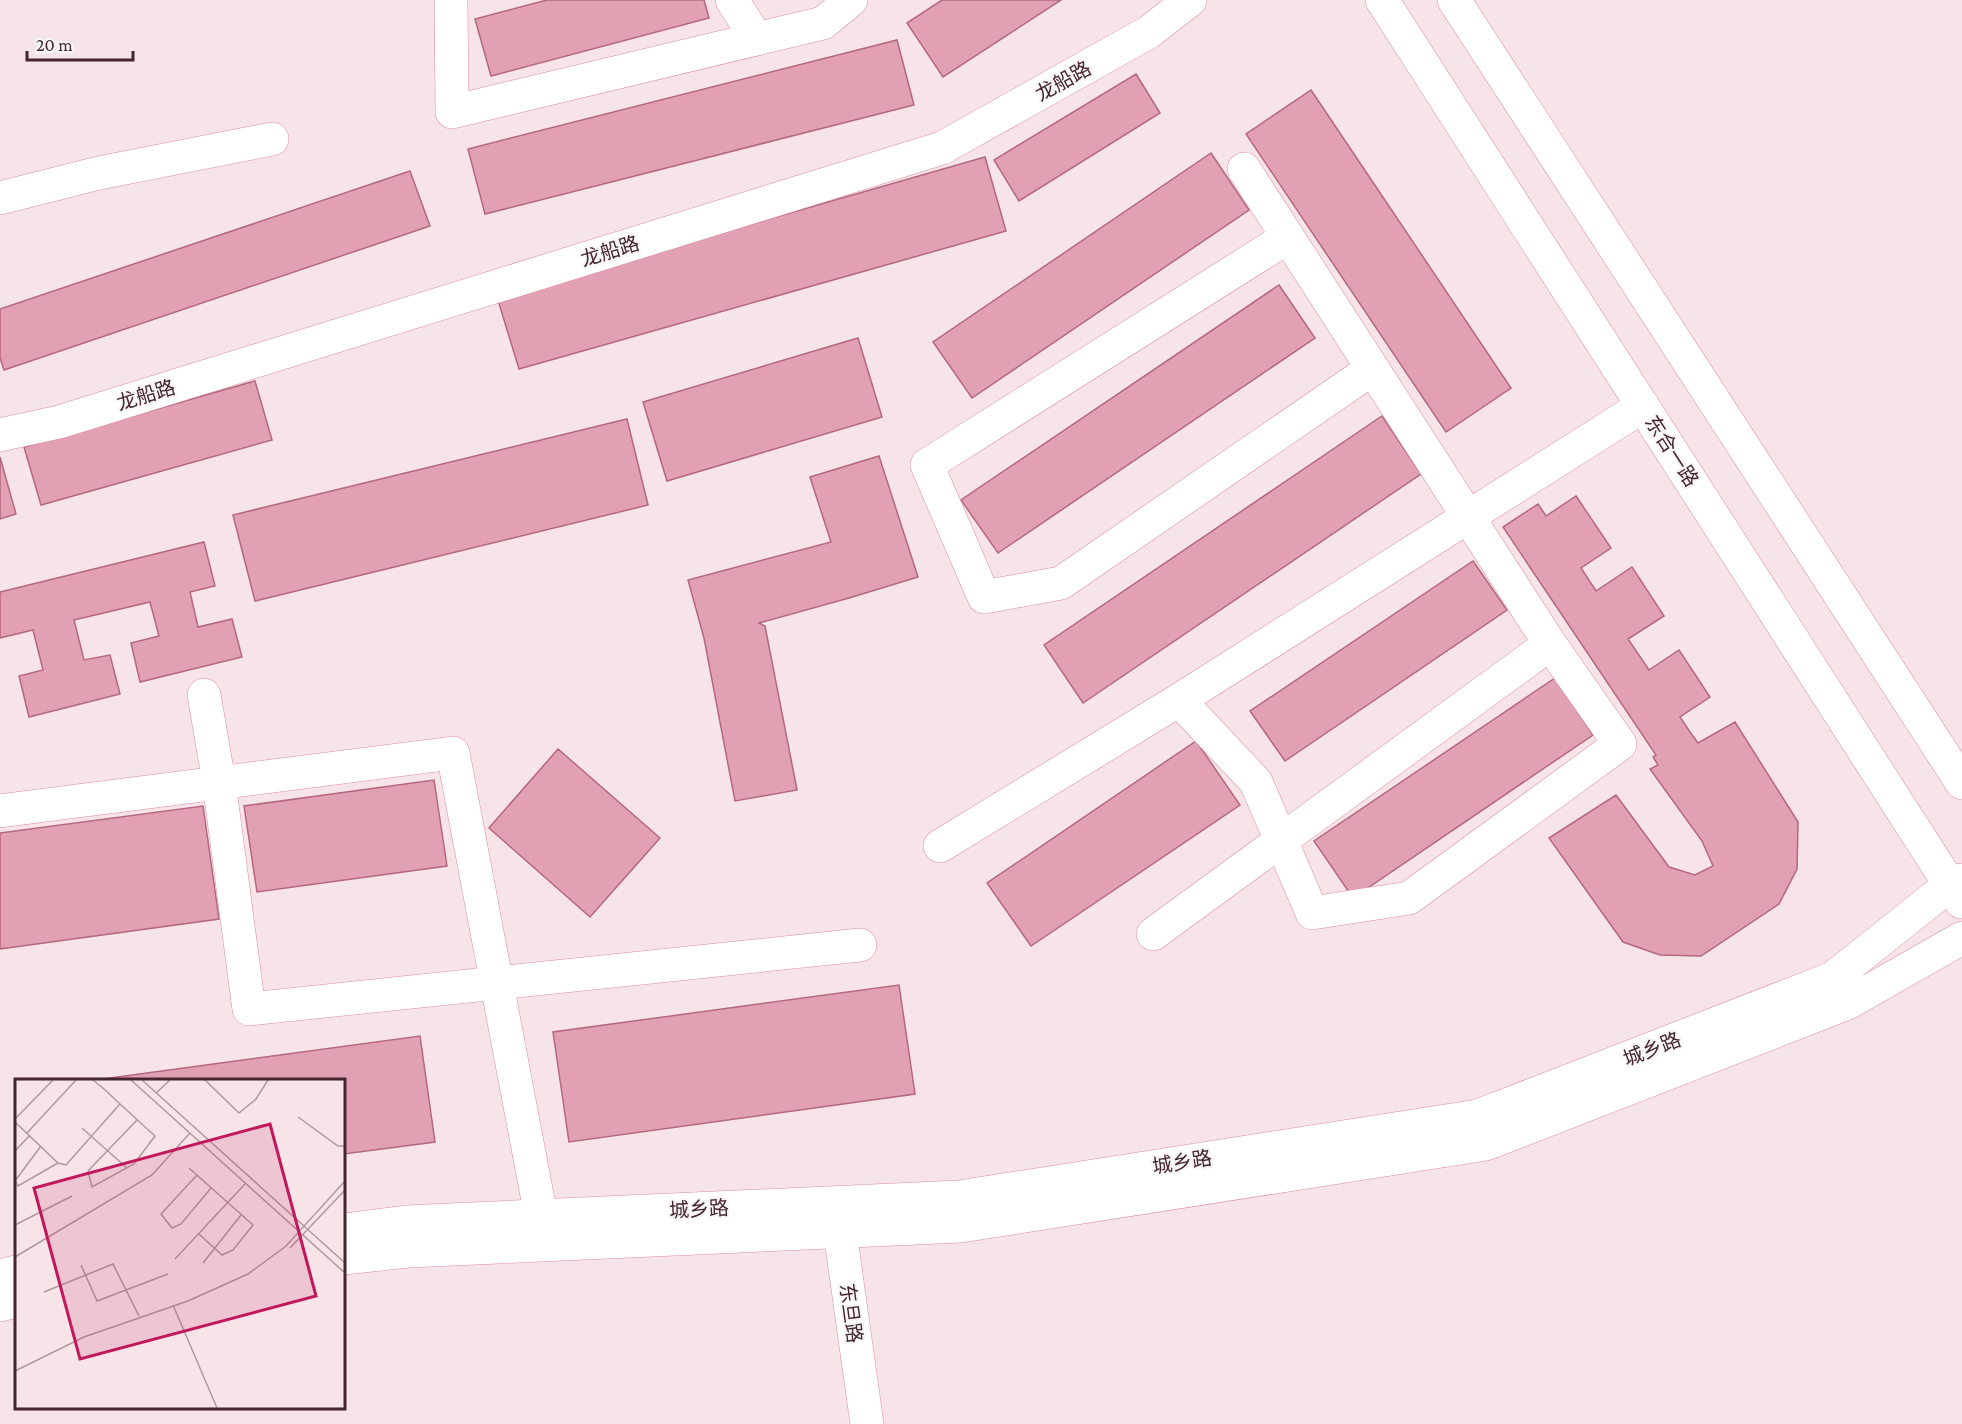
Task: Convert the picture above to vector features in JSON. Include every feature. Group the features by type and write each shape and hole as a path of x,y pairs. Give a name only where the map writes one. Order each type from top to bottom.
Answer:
{"main road":[{"path":"451,0 452,112 823,23 851,0"},
{"path":"732,0 757,39"},
{"name":"龙船路","path":"0,435 59,422 942,148 1149,32 1190,0"},
{"name":"东合一路","path":"1382,0 1958,889"},
{"path":"1454,0 1962,783"},
{"path":"0,198 99,174 272,139"},
{"path":"1179,699 1256,782 1312,913 1409,898 1620,744 1550,644 1244,169"},
{"path":"1288,237 927,465 984,597 1061,583 1372,369"},
{"path":"940,846 1179,699 1643,406"},
{"path":"1153,934 1550,644"},
{"path":"204,695 219,782 249,1009 860,945"},
{"path":"0,811 453,753 541,1216"},
{"name":"城乡路","path":"345,1258 836,1217 1478,1116 1833,978 1958,889"},
{"name":"城乡路","path":"345,1230 406,1222 541,1216 836,1217 962,1226 1486,1144 1848,1004 1962,938"},
{"name":"东旦路","path":"836,1217 867,1424"},
{"path":"0,1276 15,1272"},
{"path":"0,1305 15,1301"}],"building":[{"path":"547,0 704,0 709,18 491,76 475,19"},
{"path":"942,0 1061,0 943,77 907,23"},
{"path":"897,40 914,105 485,214 468,149"},
{"path":"1136,74 1160,113 1019,201 994,160"},
{"path":"1311,90 1511,388 1446,432 1246,134"},
{"path":"1211,153 1249,210 972,398 933,342"},
{"path":"985,157 1006,231 519,369 497,297"},
{"path":"410,171 430,226 4,370 0,358 0,309"},
{"path":"1279,285 1315,338 998,553 961,500"},
{"path":"858,338 882,417 667,481 643,402"},
{"path":"255,381 272,440 41,505 24,447"},
{"path":"1382,416 1421,474 1083,703 1044,645"},
{"path":"627,419 648,505 255,601 233,515"},
{"path":"879,456 918,577 759,623 765,626 797,790 735,801 704,638 688,580 831,542 810,477"},
{"path":"0,457 16,514 0,519"},
{"path":"1576,496 1611,548 1581,568 1596,591 1632,567 1664,616 1628,639 1649,670 1679,650 1710,697 1680,717 1690,732 1698,743 1735,722 1798,822 1797,869 1779,904 1701,956 1660,955 1623,942 1549,838 1616,795 1669,867 1695,875 1713,866 1702,841 1650,769 1658,765 1653,757 1656,755 1503,527 1538,504 1546,516"},
{"path":"204,542 215,586 190,592 198,627 232,619 242,657 140,682 131,643 159,636 150,602 74,620 84,660 110,655 120,694 29,717 19,676 43,670 33,630 0,638 0,592"},
{"path":"1473,561 1507,610 1285,761 1250,711"},
{"path":"1555,678 1593,735 1353,898 1314,841"},
{"path":"1196,741 1240,805 1031,946 987,883"},
{"path":"558,749 660,838 590,917 489,828"},
{"path":"434,780 447,866 257,892 244,806"},
{"path":"203,806 219,919 0,949 0,833"},
{"path":"899,985 915,1094 569,1142 553,1032"},
{"path":"420,1036 435,1142 345,1154 345,1079 102,1079"}]}
